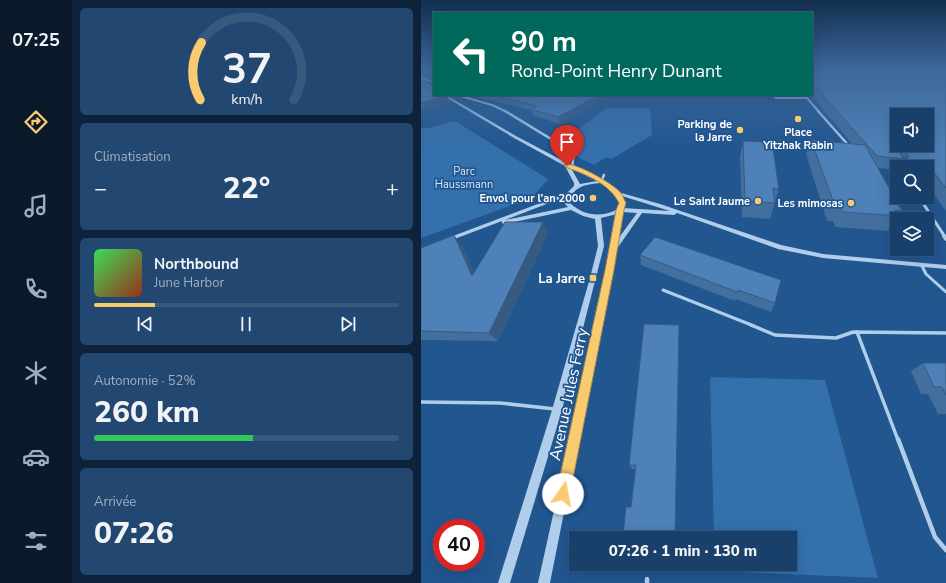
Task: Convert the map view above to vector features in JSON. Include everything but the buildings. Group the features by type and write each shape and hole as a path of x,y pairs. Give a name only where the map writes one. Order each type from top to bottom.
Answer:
{"street":[{"path":"446,96 515,137 570,166 591,174 617,193 658,205 680,214 780,247 823,256 946,268"},
{"path":"460,96 492,105 519,119 574,153 574,158 570,166 577,183 577,187"},
{"path":"774,96 777,98 807,98 851,149"},
{"path":"443,242 568,194 577,187 593,182 601,182"},
{"path":"617,193 623,203 620,210"},
{"path":"568,194 567,203 571,208 581,214 598,217 613,214 620,210 680,214"},
{"path":"924,204 946,239"},
{"path":"480,228 571,208"},
{"name":"Avenue Jules Ferry","path":"544,583 620,210"},
{"path":"613,250 641,211"},
{"name":"Avenue Jules Ferry","path":"504,583 557,410 601,246 598,217"}],"lane":[{"path":"601,182 604,175"},
{"path":"922,266 926,274 946,292"},
{"path":"663,290 775,335 836,338 857,332 946,333"},
{"path":"857,332 935,537 946,550"},
{"path":"421,402 499,403 557,410"}],"green space":[{"path":"607,108 650,108 652,135 611,159 606,157 594,165 577,157 578,151 563,141"},
{"name":"Parc Haussmann","path":"455,121 548,179 532,198 421,238 421,128 429,128"},
{"path":"710,377 825,380 878,578 715,571 797,571 797,531 714,531"}],"place":[{"name":"Place Yitzhak Rabin","path":"798,119"},
{"name":"Parking de la Jarre","path":"740,130"},
{"name":"Envol pour l’an 2000","path":"593,198"},
{"name":"Le Saint Jaume","path":"758,201"},
{"name":"Les mimosas","path":"851,203"},
{"name":"La Jarre","path":"593,278"}],"route":[{"path":"563,494 610,270 620,210 623,203 617,193 591,174 578,168 567,166"}]}
